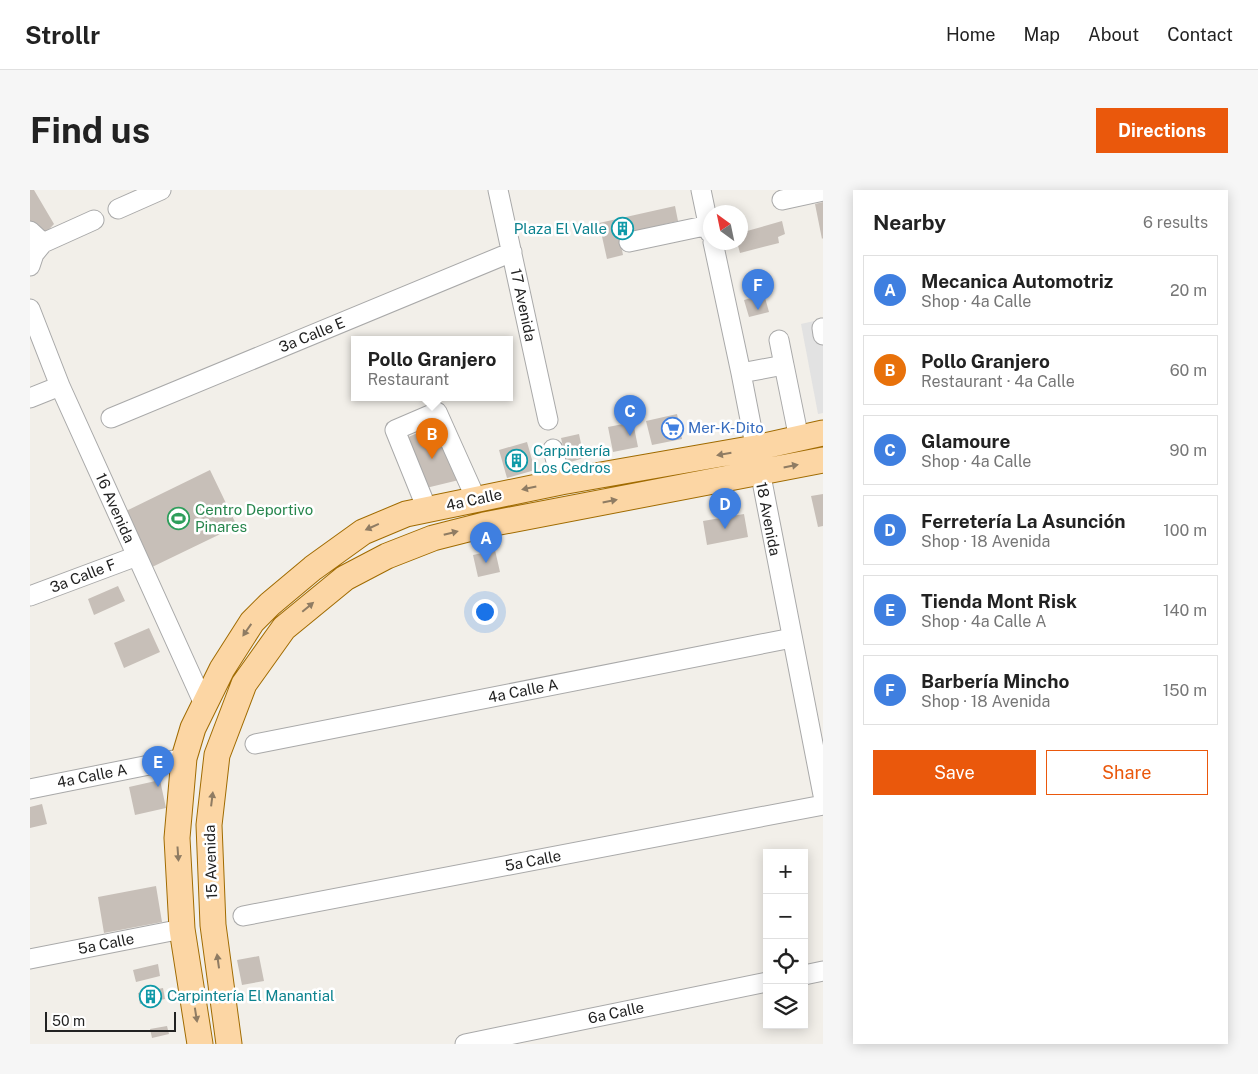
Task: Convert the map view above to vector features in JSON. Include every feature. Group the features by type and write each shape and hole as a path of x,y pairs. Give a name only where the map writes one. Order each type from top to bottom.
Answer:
{"main road":[{"name":"4a Calle","path":"244,684 284,628 345,578 387,556 433,538 757,460 799,439 823,433"},
{"name":"4a Calle","path":"204,704 222,669 252,622 289,587 363,532 406,514 561,482 757,460 823,460"},
{"name":"15 Avenida","path":"229,1044 213,925 209,825 217,755 244,684"},
{"name":"15 Avenida","path":"200,1044 182,930 177,838 184,758 193,728 204,704"}],"street":[{"path":"118,209 161,190"},
{"name":"17 Avenida","path":"498,190 548,420"},
{"name":"18 Avenida","path":"701,190 704,205"},
{"path":"782,200 823,191"},
{"path":"34,249 94,220"},
{"path":"629,242 703,235"},
{"name":"18 Avenida","path":"714,250 741,373 792,638 815,712 823,795"},
{"name":"3a Calle E","path":"111,418 512,252"},
{"name":"16 Avenida","path":"30,309 60,386 204,704"},
{"path":"778,340 799,439"},
{"path":"741,373 784,366"},
{"path":"30,398 60,386"},
{"path":"427,509 395,430 437,412 476,499"},
{"path":"553,449 561,482"},
{"name":"3a Calle F","path":"30,596 136,556"},
{"name":"4a Calle A","path":"255,744 792,638"},
{"name":"4a Calle A","path":"30,788 184,758"},
{"name":"5a Calle","path":"243,916 823,805"},
{"name":"5a Calle","path":"30,959 182,930"},
{"path":"808,973 823,971"},
{"name":"6a Calle","path":"465,1044 763,983"}],"shaded area":[{"path":"823,319 823,413 818,414 801,324"}],"building":[{"path":"30,190 34,190 54,224 42,237 30,224"},
{"path":"823,202 823,238 822,239 815,204"},
{"name":"Plaza El Valle","path":"675,206 678,221 619,235 623,255 607,259 599,223"},
{"path":"782,221 785,234 778,237 779,243 740,253 739,250 748,250 748,231"},
{"path":"764,294 769,312 749,317 744,300"},
{"path":"677,414 682,439 652,445 646,421"},
{"path":"633,422 638,447 613,452 608,427"},
{"path":"435,425 459,480 426,488 404,439"},
{"path":"579,434 584,458 567,463 561,438"},
{"name":"Carpintería Los Cedros","path":"527,442 535,470 507,478 499,450"},
{"name":"Centro Deportivo Pinares","path":"210,470 237,526 148,569 122,513"},
{"path":"823,494 823,526 818,527 811,496"},
{"path":"744,514 748,537 707,545 703,521"},
{"path":"495,550 500,572 478,577 473,555"},
{"path":"118,586 125,601 94,615 88,599"},
{"path":"149,628 160,652 124,668 114,643"},
{"path":"160,780 166,808 135,815 129,787"},
{"path":"42,804 47,824 30,828 30,807"},
{"path":"156,886 162,922 104,933 98,897"},
{"path":"259,956 264,981 242,985 237,960"},
{"path":"158,964 160,976 136,982 133,970"},
{"name":"Carpintería El Manantial","path":"163,988 165,999 140,1004 138,993"},
{"path":"167,1026 169,1034 152,1038 150,1029"}],"place":[{"name":"Plaza El Valle","path":"623,229"},
{"name":"Barbería Mincho","path":"758,310"},
{"name":"Mer-K-Dito","path":"672,428"},
{"name":"Glamoure","path":"630,436"},
{"name":"Pollo Granjero","path":"432,459"},
{"name":"Carpintería Los Cedros","path":"517,460"},
{"name":"Centro Deportivo Pinares","path":"179,519"},
{"name":"Ferretería La Asunción","path":"725,529"},
{"name":"Mecanica Automotriz","path":"486,563"},
{"name":"Tienda Mont Risk","path":"158,787"},
{"name":"Carpintería El Manantial","path":"151,996"}]}
